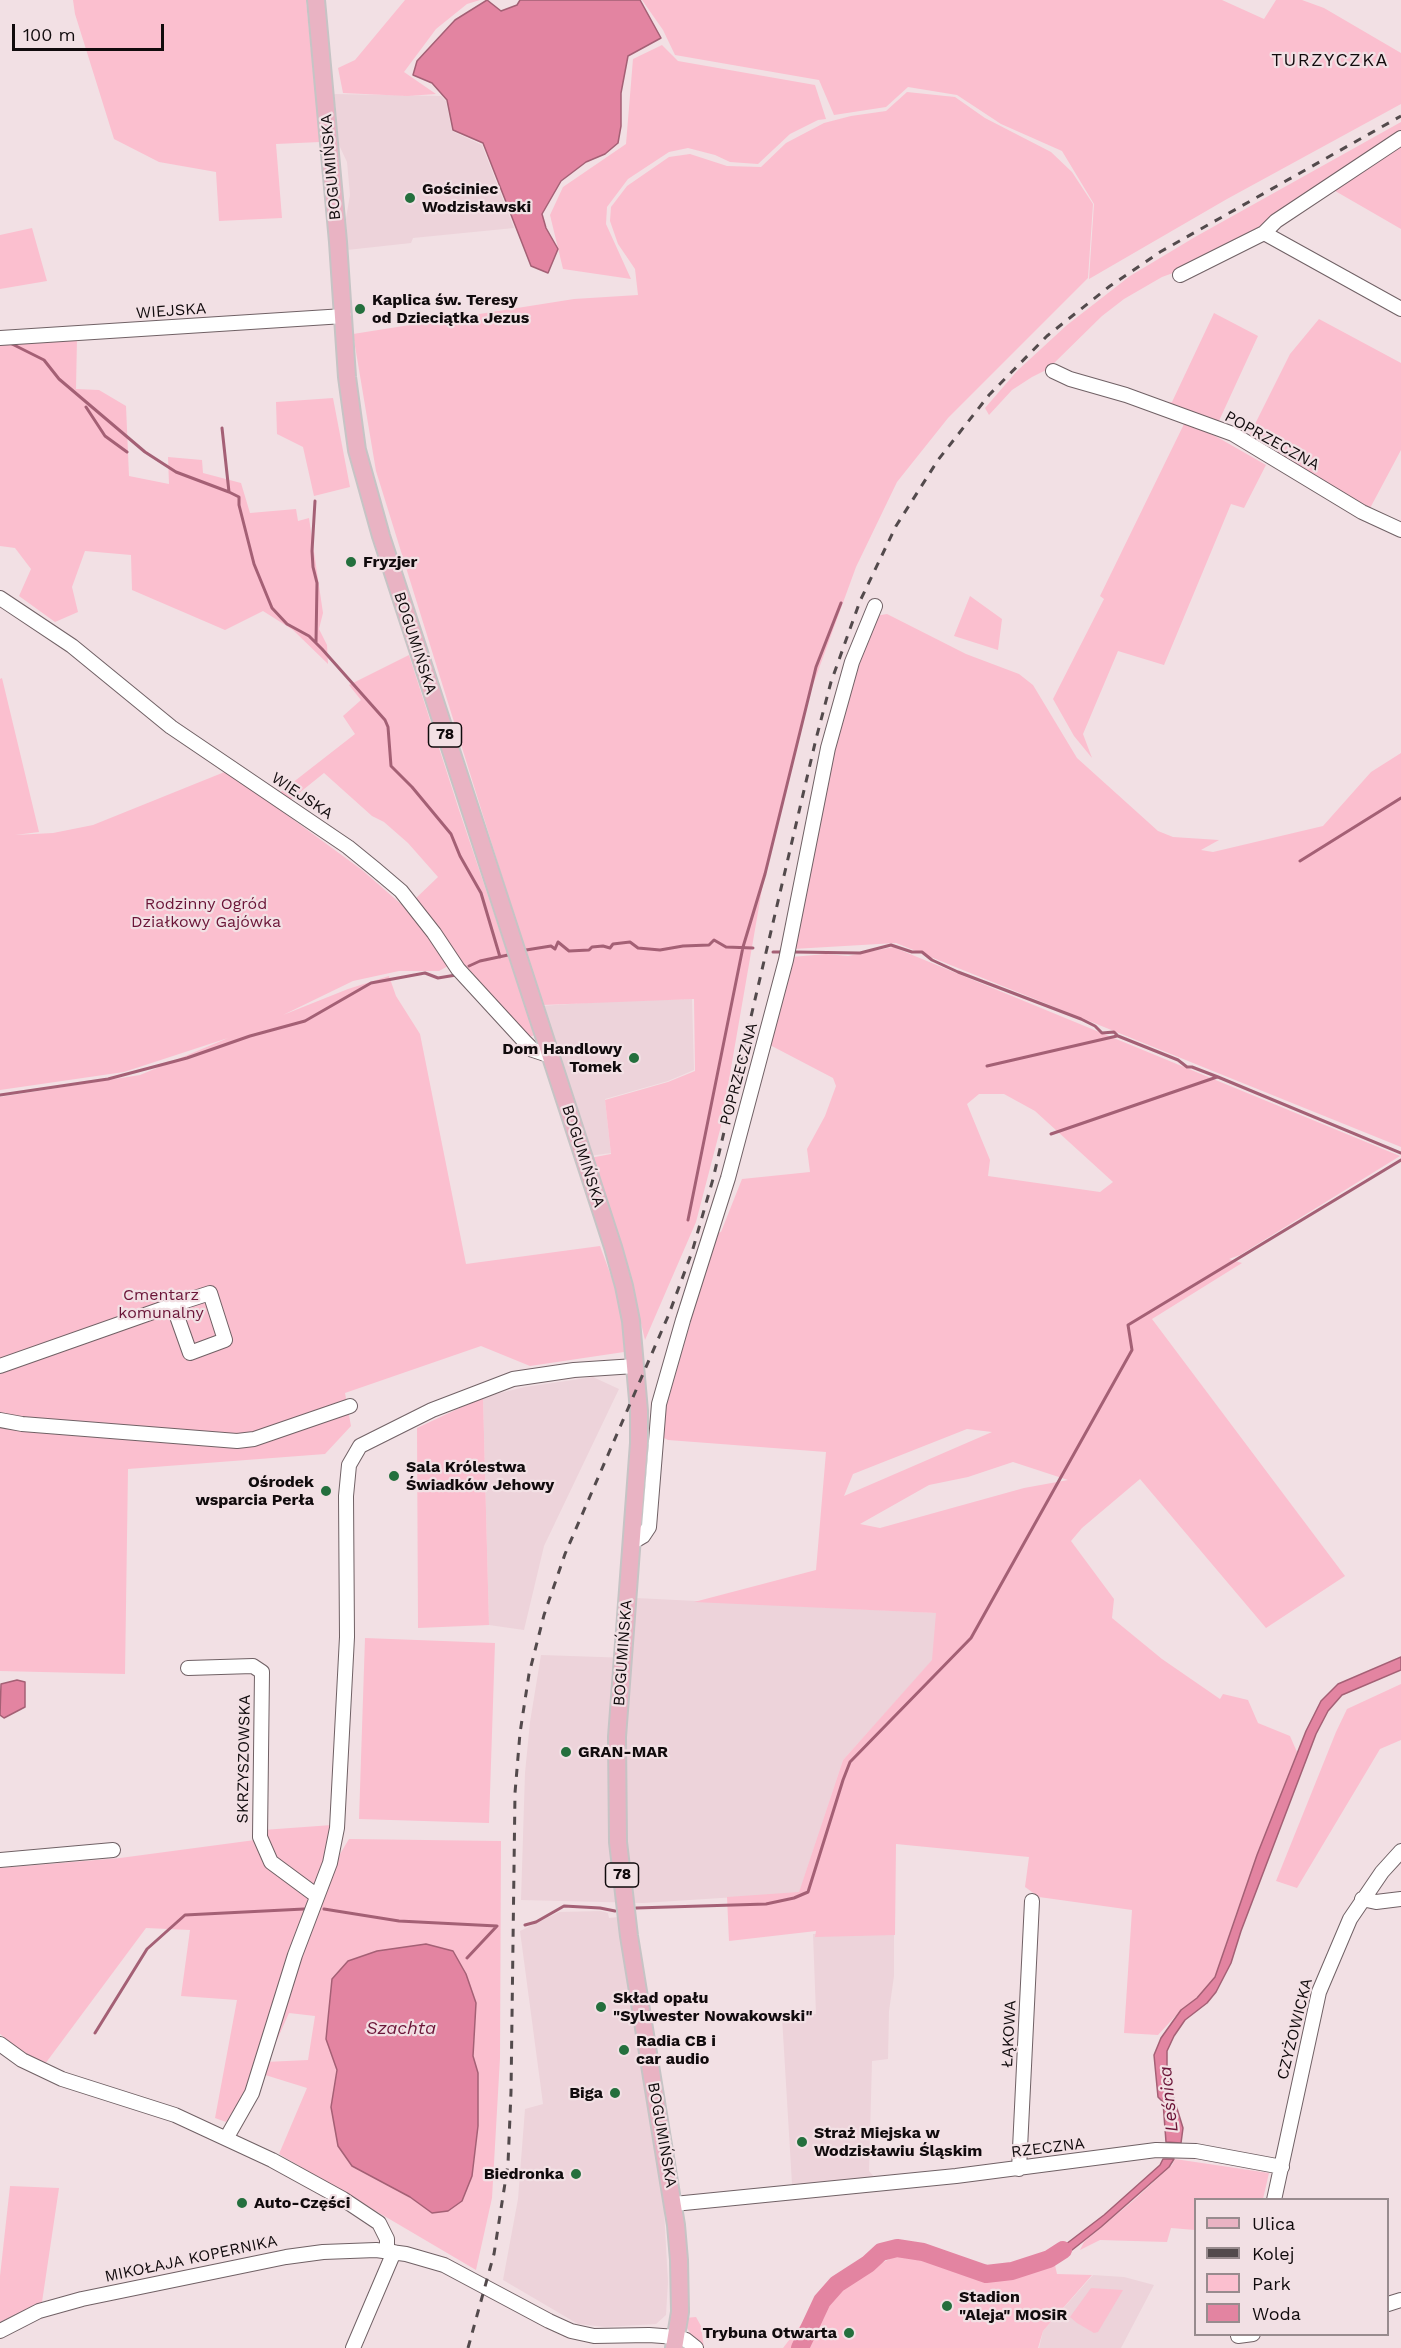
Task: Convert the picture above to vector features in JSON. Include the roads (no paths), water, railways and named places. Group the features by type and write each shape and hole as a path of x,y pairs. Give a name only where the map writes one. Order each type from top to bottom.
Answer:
{"main road":[{"name":"BOGUMIŃSKA","path":"316,0 352,418 363,476 624,1286 631,1321 639,1443 617,1737 618,1842 629,1936 674,2204 680,2274 677,2344"}],"street":[{"path":"1180,275 1264,233 1276,221 1401,138"},
{"path":"1264,233 1401,309"},
{"name":"WIEJSKA","path":"0,338 344,316"},
{"name":"POPRZECZNA","path":"1053,371 1070,379 1126,395 1233,434 1362,512 1401,530"},
{"name":"WIEJSKA","path":"0,598 72,646 171,727 348,847 375,869 401,891 434,933 458,969 525,1042 533,1050 550,1056"},
{"name":"POPRZECZNA","path":"631,1543 643,1536 649,1527 659,1404 728,1178 786,960 828,748 852,662 875,606"},
{"path":"0,1366 173,1305 210,1293 225,1340 190,1353 173,1305"},
{"path":"227,2138 252,2093 295,1955 330,1863 337,1828 348,1637 346,1496 349,1466 360,1446 432,1410 513,1379 574,1370 635,1366"},
{"path":"0,1420 34,1425 237,1441 254,1439 350,1406"},
{"name":"SKRZYSZOWSKA","path":"188,1668 253,1666 262,1672 260,1837 271,1862 317,1896"},
{"path":"0,1860 113,1850"},
{"name":"CZYŻOWICKA","path":"1274,2198 1319,1992 1339,1942 1362,1899 1401,1851"},
{"path":"1362,1899 1376,1902 1401,1899"},
{"name":"ŁĄKOWA","path":"1018,2169 1032,1901"},
{"path":"0,2044 22,2060 62,2079 175,2115 227,2138 343,2199 379,2223 390,2251 353,2348"},
{"name":"RZECZNA","path":"674,2204 1018,2169 1156,2150 1186,2151 1282,2167"},
{"name":"MIKOŁAJA KOPERNIKA","path":"0,2331 31,2314 67,2302 250,2264 311,2253 390,2251 422,2257 444,2265 556,2325 595,2342 649,2335 677,2344"},
{"path":"677,2344 686,2340 696,2348"}],"water":[{"path":"487,0 501,11 517,5 520,0 640,0 661,38 628,56 621,93 621,126 618,143 605,154 586,162 561,181 542,214 546,228 558,249 548,273 531,266 483,143 453,130 447,100 432,83 413,75 417,61 455,20"},
{"path":"1401,1657 1401,1670 1342,1695 1328,1711 1316,1734 1231,1963 1216,1992 1207,2003 1185,2020 1167,2051 1167,2076 1183,2128 1181,2143 1166,2142 1163,2102 1158,2097 1154,2055 1161,2038 1181,2010 1197,1998 1215,1977 1257,1855 1306,1731 1321,1701 1338,1684"},
{"path":"17,1680 25,1682 25,1707 4,1718 0,1715 1,1684"},
{"name":"Szachta","path":"426,1944 453,1951 466,1974 476,2003 473,2056 478,2073 478,2126 472,2176 462,2201 448,2211 432,2213 410,2197 352,2166 338,2146 331,2107 337,2070 326,2039 332,1979 348,1961 377,1951"},
{"path":"1163,2159 1174,2159 1169,2167 1101,2227 1067,2254 1044,2267 1041,2259 1053,2254 1104,2215 1160,2165"}],"waterway":[{"path":"10,343 44,360 59,379 145,452 176,472 229,492"},
{"path":"86,407 105,436 127,452"},
{"path":"222,428 229,492 239,497 254,564 272,608 287,624 309,636 385,720 388,727 391,766 412,787 451,834 460,856 481,893 500,957"},
{"path":"315,501 312,551 317,583 316,642"},
{"path":"688,1220 743,947 765,874 816,667 841,603"},
{"path":"1300,861 1401,798"},
{"path":"526,950 551,946 555,949 558,942 569,951 589,950 592,947 603,946 610,948 613,944 630,942 638,948 660,950 709,945 714,940 726,947 753,948"},
{"path":"794,952 860,953 891,945 912,952 922,952 932,960 958,972 1081,1019 1095,1026 1102,1033 1114,1032 1118,1036 1178,1060 1187,1067 1218,1077 1401,1153"},
{"path":"773,952 782,952"},
{"path":"469,966 480,961 508,955"},
{"path":"0,1095 108,1079 187,1058 250,1036 305,1021 371,983 425,973 438,978 456,975"},
{"path":"987,1066 1117,1036"},
{"path":"1051,1134 1217,1077"},
{"path":"636,1908 766,1904 794,1898 808,1892 850,1762 971,1638 1132,1350 1128,1325 1401,1160"},
{"path":"525,1925 536,1922 564,1906 615,1911"},
{"path":"95,2033 147,1949 185,1915 304,1909"},
{"path":"324,1909 399,1921 497,1926"},
{"path":"467,1958 497,1926"},
{"name":"Leśnica","path":"800,2348 822,2301 837,2284 868,2264 881,2252 897,2248 923,2252 986,2274 1012,2271 1049,2259 1063,2250"}],"railway":[{"path":"468,2348 494,2254 508,2164 515,1793 520,1733 529,1674 544,1615 565,1554 669,1314 692,1252 713,1179 816,739 831,682 860,601 896,526 938,460 989,395 1047,336 1110,286 1160,252 1401,116"}],"place":[{"name":"Gościniec Wodzisławski","path":"410,198"},
{"name":"Kaplica św. Teresy od Dzieciątka Jezus","path":"360,309"},
{"name":"Fryzjer","path":"351,562"},
{"name":"Dom Handlowy Tomek","path":"634,1058"},
{"name":"Sala Królestwa Świadków Jehowy","path":"394,1476"},
{"name":"Ośrodek wsparcia Perła","path":"326,1491"},
{"name":"GRAN-MAR","path":"566,1752"},
{"name":"Skład opału \"Sylwester Nowakowski\"","path":"601,2007"},
{"name":"Radia CB i car audio","path":"624,2050"},
{"name":"Biga","path":"615,2093"},
{"name":"Straż Miejska w Wodzisławiu Śląskim","path":"802,2142"},
{"name":"Biedronka","path":"576,2174"},
{"name":"Auto-Części","path":"242,2203"},
{"name":"Stadion \"Aleja\" MOSiR","path":"947,2306"},
{"name":"Trybuna Otwarta","path":"849,2333"}],"district":[{"name":"TURZYCZKA","path":"1330,61"}],"park label":[{"name":"Rodzinny Ogród Działkowy Gajówka","path":"206,913"},
{"name":"Cmentarz komunalny","path":"161,1304"}]}
